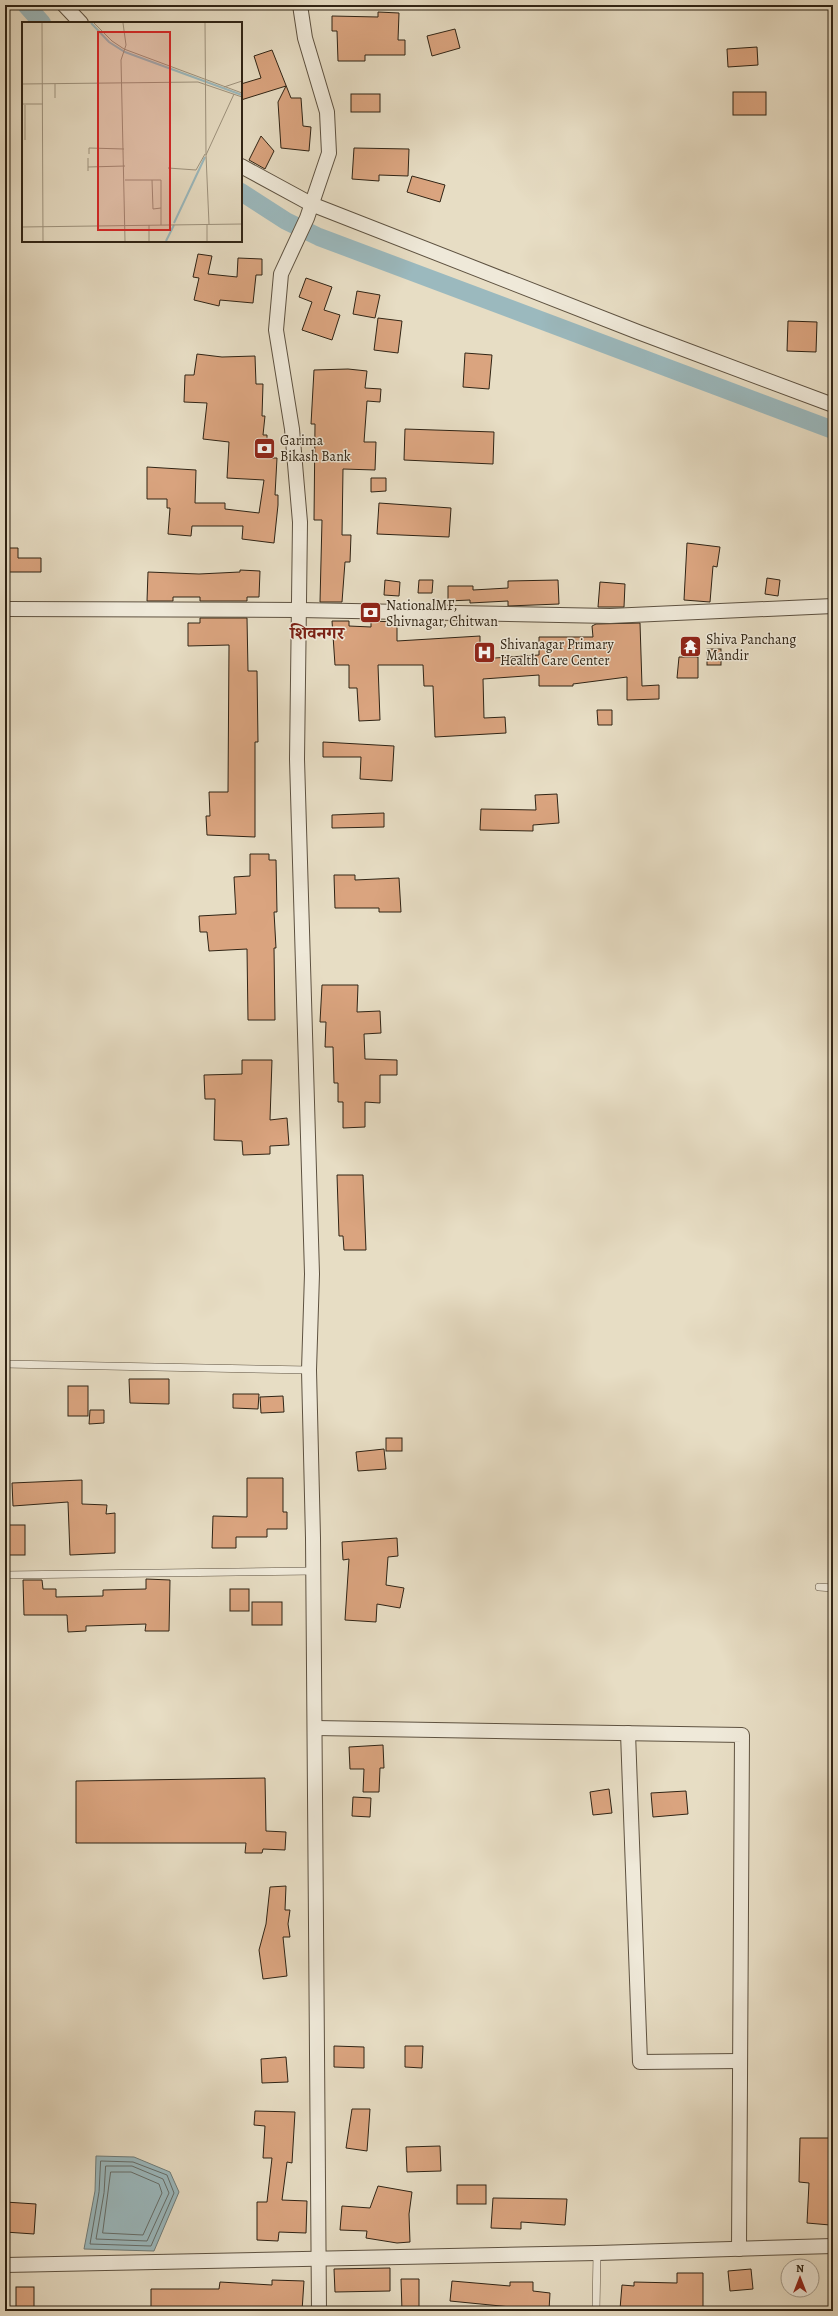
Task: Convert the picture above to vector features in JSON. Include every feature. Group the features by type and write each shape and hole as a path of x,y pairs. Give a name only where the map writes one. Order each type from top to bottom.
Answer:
{"street":[{"path":"64,5 80,22"},
{"path":"300,5 305,38 327,112 329,153 309,211 281,274 276,330 292,429 300,522 297,759 312,1274 309,1370 313,1571 319,2311"},
{"path":"242,167 309,211 833,405"},
{"path":"5,609 299,610 610,616 833,606"},
{"path":"314,1728 742,1735 739,2249"},
{"path":"628,1733 640,2062 740,2061"},
{"path":"5,2265 597,2253 833,2246"}],"lane":[{"path":"5,1364 309,1370"},
{"path":"5,1575 313,1571"},
{"path":"819,1587 833,1588"},
{"path":"596,2311 597,2253"}],"water":[{"path":"96,2156 134,2157 170,2172 179,2192 154,2251 84,2249 95,2191"}],"building":[{"path":"378,12 399,13 398,40 405,40 405,55 365,55 365,61 338,61 337,31 332,31 332,16 378,17"},
{"path":"455,29 460,48 432,56 427,36"},
{"path":"757,47 758,65 728,67 727,49"},
{"path":"272,50 291,98 301,98 303,126 311,127 309,151 281,148 278,102 286,86 242,100 242,84 261,78 254,56"},
{"path":"733,92 766,92 766,115 733,115"},
{"path":"351,94 380,94 380,112 351,112"},
{"path":"261,136 274,151 265,169 249,160"},
{"path":"354,148 409,149 408,176 379,175 379,181 352,179"},
{"path":"412,176 445,185 440,202 407,192"},
{"path":"198,254 212,256 208,274 237,277 238,258 262,259 262,275 256,275 253,303 220,300 219,306 194,300 199,278 193,277"},
{"path":"306,278 332,287 324,310 340,315 332,340 302,330 312,302 299,297"},
{"path":"357,291 380,295 375,318 353,314"},
{"path":"378,318 402,321 398,353 374,350"},
{"path":"788,321 817,322 816,352 787,351"},
{"path":"465,353 492,355 489,389 463,387"},
{"path":"197,354 222,357 255,356 256,384 263,384 262,416 265,416 263,435 267,435 267,458 277,458 275,495 278,495 278,505 274,543 242,539 243,526 192,526 191,536 168,534 170,508 167,508 167,499 147,499 147,467 196,470 195,503 225,503 225,509 259,513 264,480 227,478 229,442 203,439 207,403 184,402 185,375 194,375"},
{"path":"348,369 367,371 365,388 381,389 380,402 367,401 364,442 376,442 375,470 343,469 342,535 351,535 350,562 345,562 342,602 320,602 322,520 314,520 315,424 311,424 314,370"},
{"path":"405,429 494,432 493,464 404,460"},
{"path":"371,478 386,478 386,491 371,492"},
{"path":"379,503 451,508 449,537 377,534"},
{"path":"687,543 720,547 717,567 713,566 710,602 684,600"},
{"path":"5,548 18,548 18,558 41,558 41,572 5,572"},
{"path":"240,570 260,571 259,597 247,597 247,601 200,601 200,597 173,597 173,601 147,601 148,572 199,574 240,572"},
{"path":"767,578 780,580 778,596 765,594"},
{"path":"385,580 400,582 399,596 384,595"},
{"path":"419,580 433,580 432,593 418,593"},
{"path":"558,580 559,604 508,606 508,601 470,603 470,600 448,601 448,586 473,586 473,590 508,588 508,581"},
{"path":"600,582 625,584 624,607 598,607"},
{"path":"200,618 247,618 248,671 257,671 258,742 255,742 255,837 207,835 206,816 210,816 209,792 228,792 229,645 188,646 188,623 200,623"},
{"path":"332,621 349,621 349,626 371,627 371,621 397,622 397,641 480,636 480,659 539,655 539,637 593,637 592,626 596,624 640,623 642,686 659,685 659,699 627,700 627,677 573,684 573,686 539,686 539,675 483,679 484,718 505,717 506,733 435,737 433,686 424,686 423,665 378,665 380,720 359,721 357,688 349,688 349,665 335,665"},
{"path":"707,649 721,649 721,665 707,665"},
{"path":"679,657 698,657 698,678 677,678"},
{"path":"597,710 612,710 612,725 598,725"},
{"path":"323,742 394,746 392,781 360,779 361,757 323,757"},
{"path":"557,794 559,823 533,825 533,831 480,830 481,809 536,810 535,795"},
{"path":"384,813 384,827 332,828 332,815"},
{"path":"250,854 269,854 269,860 276,860 277,912 274,912 276,948 274,948 275,1020 248,1020 247,949 209,951 207,932 200,932 199,916 236,914 234,877 250,876"},
{"path":"334,875 355,875 355,880 399,878 401,912 379,912 379,908 335,908"},
{"path":"322,985 358,985 357,1012 380,1011 381,1033 364,1034 365,1059 397,1060 397,1075 380,1075 380,1103 365,1102 365,1127 343,1128 343,1102 338,1102 338,1083 334,1083 333,1047 325,1047 326,1022 320,1022"},
{"path":"242,1060 272,1060 270,1120 287,1118 289,1145 270,1146 270,1154 243,1155 242,1141 214,1140 215,1099 205,1099 204,1075 242,1074"},
{"path":"337,1175 363,1175 366,1250 344,1250 343,1236 339,1236"},
{"path":"129,1379 169,1379 169,1404 130,1403"},
{"path":"68,1386 88,1386 88,1416 68,1416"},
{"path":"233,1394 259,1394 258,1409 233,1408"},
{"path":"283,1396 284,1412 261,1413 260,1397"},
{"path":"90,1410 104,1410 104,1423 89,1424"},
{"path":"386,1438 402,1438 402,1451 386,1451"},
{"path":"384,1449 386,1469 358,1471 356,1452"},
{"path":"247,1478 283,1478 283,1512 287,1512 287,1529 267,1529 267,1537 236,1537 236,1548 212,1548 213,1516 247,1517"},
{"path":"82,1480 82,1504 107,1505 106,1514 115,1513 115,1553 70,1555 68,1502 13,1506 12,1483"},
{"path":"5,1525 25,1525 25,1555 5,1555"},
{"path":"397,1538 398,1556 388,1557 386,1585 404,1588 400,1608 377,1604 376,1622 345,1620 349,1559 343,1560 342,1542"},
{"path":"146,1579 170,1580 169,1631 145,1631 146,1624 86,1626 86,1631 68,1632 67,1615 24,1615 23,1580 42,1580 43,1589 56,1589 56,1597 103,1596 103,1590 146,1589"},
{"path":"230,1589 249,1589 249,1611 230,1611"},
{"path":"252,1602 282,1602 282,1625 252,1625"},
{"path":"383,1745 384,1768 380,1768 379,1792 363,1792 364,1769 350,1769 349,1747"},
{"path":"265,1778 266,1831 286,1832 285,1850 263,1849 262,1853 245,1853 246,1843 76,1843 76,1781"},
{"path":"609,1789 612,1813 593,1815 590,1792"},
{"path":"686,1791 688,1814 653,1817 651,1793"},
{"path":"353,1797 371,1798 370,1817 352,1816"},
{"path":"286,1886 285,1910 290,1910 288,1924 290,1937 283,1937 287,1976 263,1979 259,1950 266,1924 270,1887"},
{"path":"334,2046 364,2047 364,2068 334,2067"},
{"path":"405,2046 423,2046 422,2068 405,2067"},
{"path":"286,2057 288,2082 262,2083 261,2059"},
{"path":"352,2109 370,2109 367,2151 346,2148"},
{"path":"255,2111 295,2112 292,2163 287,2162 282,2200 307,2201 306,2233 279,2232 278,2241 257,2240 257,2202 267,2202 272,2158 263,2158 265,2126 254,2125"},
{"path":"800,2138 833,2138 830,2225 807,2223 809,2183 799,2182"},
{"path":"440,2146 441,2171 407,2172 406,2147"},
{"path":"457,2185 486,2185 486,2204 457,2204"},
{"path":"378,2186 412,2192 409,2214 410,2242 397,2243 366,2238 367,2231 340,2230 342,2206 370,2208"},
{"path":"493,2198 567,2199 565,2225 521,2222 521,2229 491,2228"},
{"path":"5,2202 36,2204 34,2234 5,2232"},
{"path":"390,2268 390,2291 335,2292 334,2269"},
{"path":"751,2269 753,2289 730,2291 728,2271"},
{"path":"677,2273 703,2273 703,2311 620,2309 622,2285 634,2286 634,2282 677,2283"},
{"path":"401,2279 419,2279 419,2311 402,2311"},
{"path":"272,2280 304,2281 302,2311 226,2308 226,2311 151,2311 151,2289 219,2289 220,2282 272,2285"},
{"path":"452,2281 510,2286 510,2282 533,2282 533,2291 550,2293 549,2310 511,2310 511,2307 450,2301"},
{"path":"16,2287 34,2287 34,2311 16,2311"}],"waterway":[{"path":"26,5 41,22"},
{"path":"242,193 286,221 319,237 833,430"}],"place":[{"name":"Garima Bikash Bank","path":"265,448"},
{"name":"NationalMF, Shivnagar, Chitwan","path":"370,613"},
{"name":"Shiva Panchang Mandir","path":"690,647"},
{"name":"Shivanagar Primary Health Care Center","path":"485,652"}],"district":[{"name":"शिवनगर","path":"317,633"}]}
